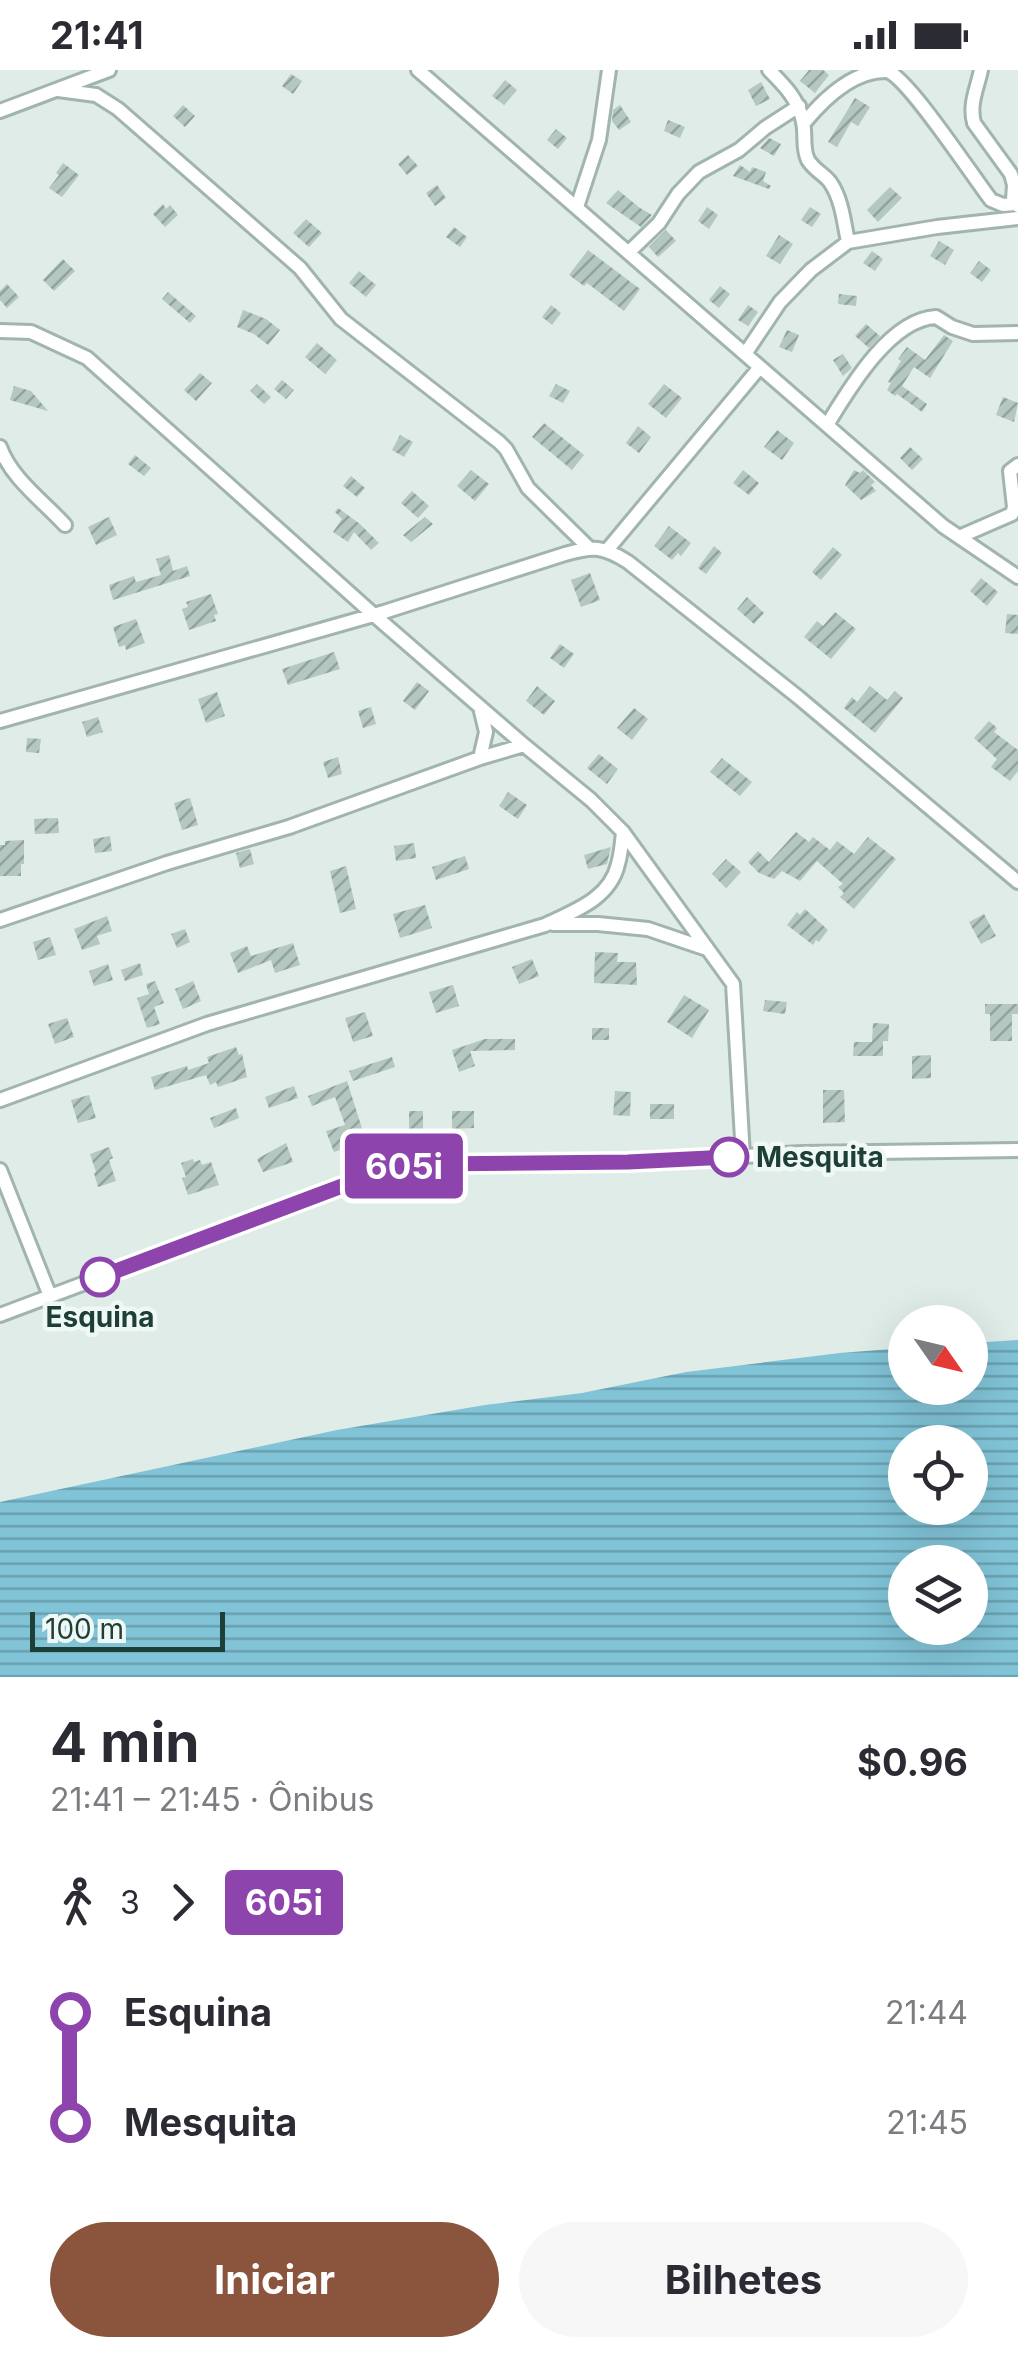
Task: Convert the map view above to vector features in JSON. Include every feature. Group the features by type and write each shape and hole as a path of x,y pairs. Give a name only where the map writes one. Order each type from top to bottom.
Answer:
{"street":[{"path":"0,111 109,70"},
{"path":"418,70 943,526 1018,578"},
{"path":"577,206 599,140 609,70"},
{"path":"769,70 799,106 804,123 804,150 810,164 828,178 836,192 848,242"},
{"path":"981,70 971,104 974,123 1011,174 1017,210"},
{"path":"804,123 839,84 870,71 886,71 916,98 990,200 1017,210"},
{"path":"58,90 108,100 176,156 300,268 342,320 499,442 528,488 588,547"},
{"path":"628,252 658,223 699,172 739,150 799,106"},
{"path":"745,354 780,302 810,270 848,242 1017,210"},
{"path":"827,424 866,366 906,325 916,320 936,317 973,334 1018,333"},
{"path":"0,331 31,332 87,358 623,832 734,984 744,1156"},
{"path":"608,549 760,366"},
{"path":"0,447 4,460 65,525"},
{"path":"959,536 1012,514 1010,470 1018,466"},
{"path":"0,722 374,615 588,547 608,549 798,697 1018,882"},
{"path":"480,707 486,732 480,758"},
{"path":"0,920 289,827 524,745"},
{"path":"0,1100 207,1024 546,925 589,904 609,886 618,864 623,832"},
{"path":"546,925 598,924 648,929 706,949"},
{"path":"0,1086 24,1091"},
{"path":"0,1316 390,1168 1018,1149"},
{"path":"0,1170 50,1296"}],"water":[{"path":"1018,1340 1018,1677 0,1677 0,1502 337,1430 582,1393 686,1372 888,1349 888,1405 988,1405 988,1342"}],"building":[{"path":"809,70 823,70 829,75 815,93 800,81"},
{"path":"291,74 302,81 293,94 282,86"},
{"path":"505,80 517,90 504,105 492,96"},
{"path":"761,82 770,99 756,106 748,90"},
{"path":"855,98 870,107 858,126 851,122 837,147 828,142"},
{"path":"183,105 195,116 185,127 173,116"},
{"path":"620,105 631,122 619,130 612,121 613,110"},
{"path":"668,120 685,127 680,138 664,131"},
{"path":"556,129 567,138 558,149 547,140"},
{"path":"769,138 781,144 774,156 760,148"},
{"path":"408,155 418,166 407,175 398,164"},
{"path":"63,163 79,175 62,197 49,188"},
{"path":"740,165 750,172 752,167 766,172 763,181 771,186 769,189 733,176"},
{"path":"437,185 446,198 435,206 426,193"},
{"path":"890,187 902,198 878,222 867,210"},
{"path":"618,190 652,215 641,227 606,203"},
{"path":"163,204 166,209 170,205 178,215 165,227 153,214"},
{"path":"707,207 718,215 709,229 698,221"},
{"path":"810,207 821,214 812,227 801,220"},
{"path":"306,219 322,233 309,247 293,233"},
{"path":"454,227 467,237 460,247 446,237"},
{"path":"666,230 676,241 658,257 649,247"},
{"path":"779,235 793,244 780,264 766,256"},
{"path":"939,241 954,250 945,265 930,256"},
{"path":"588,250 640,289 624,311 587,283 584,286 569,275"},
{"path":"872,251 883,259 875,271 863,263"},
{"path":"63,259 75,271 54,291 43,280"},
{"path":"979,261 991,270 982,282 970,273"},
{"path":"359,271 376,285 366,297 349,283"},
{"path":"7,284 19,297 7,308 0,300 0,291"},
{"path":"720,286 730,294 719,308 709,300"},
{"path":"168,292 196,316 190,323 162,299"},
{"path":"839,294 857,296 856,306 838,304"},
{"path":"551,305 561,313 552,325 542,317"},
{"path":"748,305 758,312 748,326 738,320"},
{"path":"243,310 266,319 280,330 268,345 237,327"},
{"path":"866,324 880,336 869,348 855,336"},
{"path":"787,330 799,335 792,352 779,347"},
{"path":"944,335 953,341 930,378 914,367 902,386 927,404 922,412 887,390 891,383 888,382 907,347 925,360"},
{"path":"317,343 337,360 325,374 305,357"},
{"path":"843,354 852,368 843,376 833,360"},
{"path":"200,373 212,383 196,401 184,390"},
{"path":"282,380 294,390 286,399 274,389"},
{"path":"257,384 271,397 264,404 250,391"},
{"path":"556,384 570,391 563,403 549,396"},
{"path":"664,384 682,398 666,418 648,404"},
{"path":"14,386 31,391 48,411 10,400"},
{"path":"1003,397 1018,403 1014,422 996,415"},
{"path":"544,423 584,455 572,470 532,437"},
{"path":"638,426 651,437 639,453 626,443"},
{"path":"777,430 794,443 782,460 764,447"},
{"path":"400,435 413,442 404,457 392,450"},
{"path":"910,447 923,459 912,470 900,458"},
{"path":"135,455 151,468 144,476 128,464"},
{"path":"471,470 489,484 475,501 457,486"},
{"path":"743,470 759,483 749,495 733,483"},
{"path":"854,470 863,470 875,482 871,485 876,491 861,500 845,485"},
{"path":"351,476 365,488 357,497 343,486"},
{"path":"412,491 429,506 418,518 401,503"},
{"path":"338,508 379,543 371,550 354,532 348,542 333,532 342,519 335,512"},
{"path":"109,517 117,535 96,545 88,527"},
{"path":"425,517 433,524 411,542 403,535"},
{"path":"669,526 691,543 681,556 678,553 672,560 654,546"},
{"path":"714,546 722,553 706,574 698,568"},
{"path":"833,547 842,555 821,580 812,572"},
{"path":"169,555 173,571 187,566 190,576 113,600 109,585 134,576 136,582 161,575 156,559"},
{"path":"590,573 600,600 581,607 571,580"},
{"path":"981,578 998,592 987,606 970,591"},
{"path":"211,594 218,614 214,615 216,621 189,630 182,609 188,607 186,602"},
{"path":"747,597 764,613 754,624 737,609"},
{"path":"835,612 856,629 831,659 804,637 817,621 823,626"},
{"path":"1007,614 1018,615 1018,634 1005,633"},
{"path":"136,619 145,643 126,650 125,645 119,647 113,627"},
{"path":"560,644 574,654 564,668 550,658"},
{"path":"334,652 340,669 288,685 282,669"},
{"path":"417,682 429,691 415,710 403,701"},
{"path":"537,686 555,701 544,715 526,701"},
{"path":"870,686 887,700 895,691 903,698 875,733 844,708 852,697 857,702"},
{"path":"217,692 225,716 206,723 198,699"},
{"path":"371,707 376,724 363,728 358,711"},
{"path":"634,708 648,719 632,740 617,728"},
{"path":"98,717 103,732 87,737 82,722"},
{"path":"989,721 997,728 994,732 1018,750 1018,771 1010,781 991,767 997,759 974,738"},
{"path":"27,738 41,739 39,753 26,752"},
{"path":"599,754 618,769 607,784 587,768"},
{"path":"338,757 342,774 328,778 323,762"},
{"path":"722,758 752,782 740,796 710,772"},
{"path":"508,792 527,805 518,819 499,806"},
{"path":"190,798 198,825 182,830 174,803"},
{"path":"58,818 59,833 35,834 34,819"},
{"path":"796,832 809,842 813,837 830,850 837,841 854,854 868,837 896,859 854,909 840,897 844,893 838,887 843,884 817,861 800,881 782,871 774,879 759,873 748,862 758,851 769,862"},
{"path":"110,836 112,851 95,853 93,839"},
{"path":"24,840 21,876 0,876 0,845"},
{"path":"414,843 416,858 396,861 394,846"},
{"path":"611,847 607,864 588,869 584,855"},
{"path":"250,849 254,864 240,868 236,853"},
{"path":"465,856 469,869 436,880 432,867"},
{"path":"726,859 741,872 726,888 712,874"},
{"path":"346,866 356,909 340,913 330,871"},
{"path":"425,905 432,928 400,938 393,914"},
{"path":"805,909 828,930 813,945 787,925 797,912 800,915"},
{"path":"984,914 996,936 981,944 969,922"},
{"path":"107,916 112,931 97,936 100,944 82,950 74,929"},
{"path":"185,929 190,942 177,948 171,934"},
{"path":"50,937 56,955 38,960 33,942"},
{"path":"293,943 300,965 275,973 271,960 238,973 230,953 247,946 251,956"},
{"path":"595,952 618,953 617,962 636,962 637,985 594,983"},
{"path":"532,959 539,976 519,984 512,967"},
{"path":"140,963 143,975 125,981 121,970"},
{"path":"108,964 113,980 94,986 89,971"},
{"path":"155,981 164,1003 154,1007 160,1024 147,1028 137,998 149,994 146,984"},
{"path":"193,981 201,1001 183,1009 175,989"},
{"path":"453,985 459,1006 436,1013 429,992"},
{"path":"684,995 709,1010 692,1038 667,1022"},
{"path":"765,1000 787,1002 785,1014 763,1011"},
{"path":"985,1004 1018,1004 1018,1014 1012,1014 1012,1041 990,1041 990,1014 985,1014"},
{"path":"365,1012 373,1036 353,1042 345,1018"},
{"path":"67,1018 74,1037 55,1044 48,1024"},
{"path":"873,1023 889,1024 883,1056 853,1056 854,1042 872,1042"},
{"path":"592,1028 609,1028 609,1040 592,1040"},
{"path":"485,1039 515,1039 515,1050 470,1051 475,1066 459,1072 452,1050"},
{"path":"236,1047 242,1054 247,1077 218,1087 216,1082 210,1085 206,1075 155,1090 151,1077 209,1063 207,1057"},
{"path":"931,1055 931,1078 912,1079 912,1056"},
{"path":"392,1057 395,1067 353,1081 349,1071"},
{"path":"347,1081 366,1141 334,1152 326,1131 345,1125 335,1097 312,1106 308,1096"},
{"path":"294,1086 298,1098 269,1108 265,1097"},
{"path":"823,1090 844,1090 845,1122 823,1123"},
{"path":"615,1091 631,1092 630,1116 613,1115"},
{"path":"89,1095 96,1118 78,1123 71,1100"},
{"path":"650,1104 674,1104 674,1119 650,1119"},
{"path":"236,1108 239,1118 214,1128 210,1118"},
{"path":"409,1111 423,1111 423,1146 409,1146"},
{"path":"452,1111 474,1111 474,1128 452,1129"},
{"path":"286,1143 293,1162 263,1172 257,1159"},
{"path":"109,1147 116,1181 98,1187 90,1154"},
{"path":"200,1160 202,1165 211,1162 219,1185 188,1195 181,1163"}],"bus line":[{"name":"605i","path":"100,1277 390,1168 729,1157"}],"place":[{"name":"Mesquita","path":"729,1157"},
{"name":"Esquina","path":"100,1277"}]}
